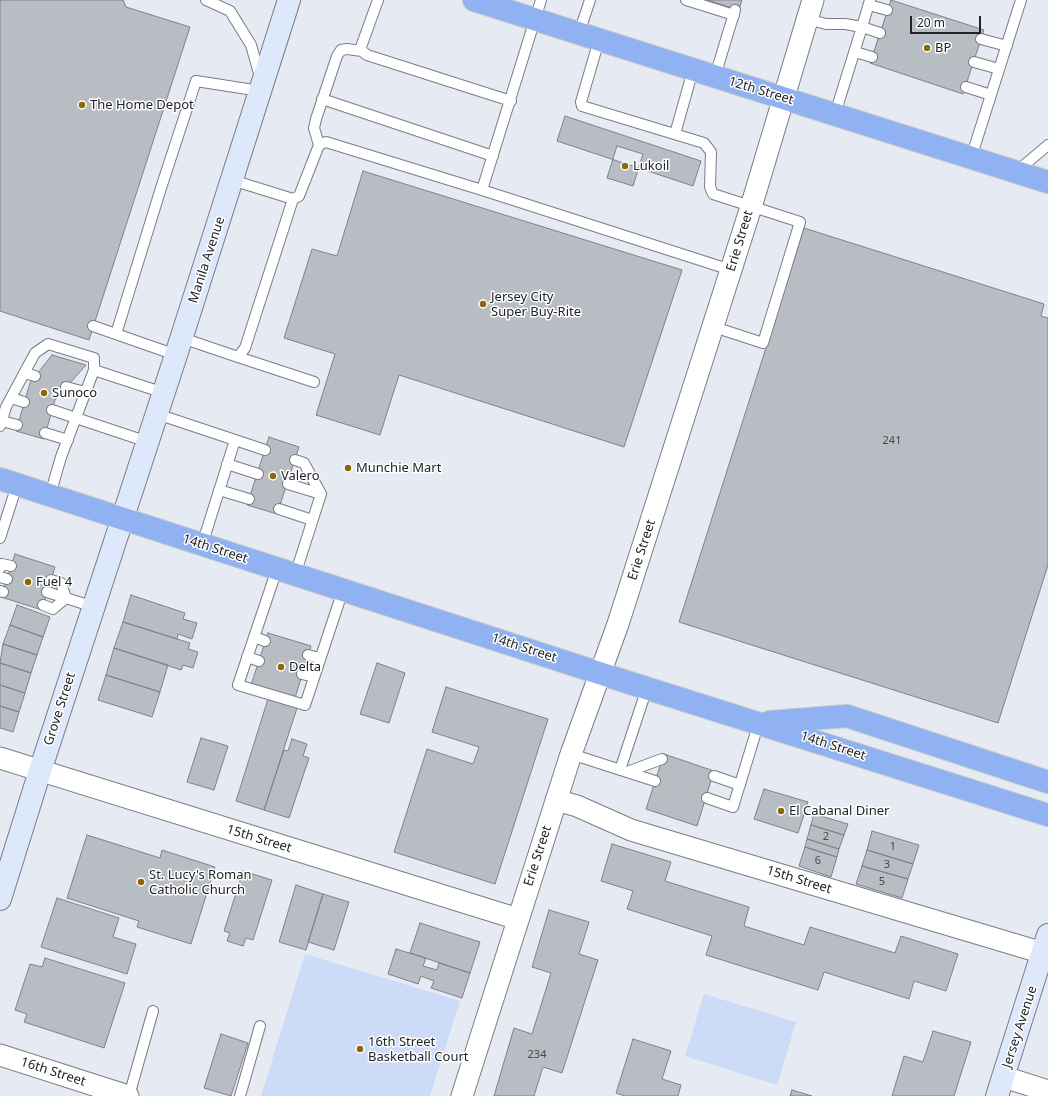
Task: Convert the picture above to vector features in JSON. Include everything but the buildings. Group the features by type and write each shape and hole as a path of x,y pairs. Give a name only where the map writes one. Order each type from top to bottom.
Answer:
{"highway":[{"name":"12th Street","path":"475,0 538,10 589,36 1048,182"},
{"name":"14th Street","path":"8,482 647,688 759,722 1048,815"},
{"path":"759,722 847,716 1048,782"}],"street":[{"name":"Manila Avenue","path":"123,519 289,0"},
{"name":"Erie Street","path":"462,1096 571,754 618,624 714,327 810,9"},
{"name":"Grove Street","path":"0,899 40,771 123,519"},
{"name":"15th Street","path":"0,758 518,919"},
{"name":"15th Street","path":"556,800 578,806 631,830 1046,944"},
{"name":"Jersey Avenue","path":"1001,1086 1046,944"},
{"name":"16th Street","path":"0,1055 128,1096"},
{"path":"1001,1086 1048,1091"}],"lane":[{"path":"116,334 196,81 261,88 251,45 230,11 206,0"},
{"path":"362,51 361,47 378,0"},
{"path":"590,0 589,36 581,102 582,106 704,143 711,152 710,186 713,194 800,222 763,343 714,327"},
{"path":"686,0 735,12 715,76"},
{"path":"835,114 870,2 887,10"},
{"path":"971,158 1020,3"},
{"path":"810,9 826,24 862,27 880,33"},
{"path":"482,190 538,10"},
{"path":"981,39 1007,46"},
{"path":"232,180 293,199 299,196 320,145 314,128 337,56 341,50 347,49 362,51 367,55 510,101"},
{"path":"855,52 872,57"},
{"path":"974,62 999,69"},
{"path":"675,134 693,70"},
{"path":"966,87 991,94"},
{"path":"322,100 493,156"},
{"path":"320,145 326,142 333,144 731,270"},
{"path":"1016,172 1048,145"},
{"path":"238,357 245,348 293,199"},
{"path":"93,326 116,334 238,357 314,382"},
{"path":"17,425 1,423 11,398 35,353 48,344 94,358 94,370 75,419 50,495"},
{"path":"94,370 164,393"},
{"path":"24,373 35,376"},
{"path":"66,387 85,392"},
{"path":"11,398 24,402"},
{"path":"52,410 75,419 148,442"},
{"path":"157,414 266,450"},
{"path":"45,433 68,440"},
{"path":"202,545 235,440"},
{"path":"295,460 304,463 321,494 312,520 254,637 238,685 305,705 343,590"},
{"path":"227,464 258,474"},
{"path":"0,538 8,482"},
{"path":"288,484 321,494"},
{"path":"219,490 249,500"},
{"path":"279,509 312,520"},
{"path":"0,568 2,564 10,566"},
{"path":"52,580 61,583 66,598"},
{"path":"47,592 94,607"},
{"path":"43,605 53,609 66,598"},
{"path":"254,637 265,641"},
{"path":"308,655 320,658"},
{"path":"247,657 259,661"},
{"path":"302,674 314,677"},
{"path":"623,771 647,688"},
{"path":"707,798 733,807 759,722"},
{"path":"571,754 655,781"},
{"path":"623,771 662,760"},
{"path":"714,776 740,785"},
{"path":"128,1096 153,1011"},
{"path":"240,1096 260,1026"}],"shaded area":[{"name":"16th Street Basketball Court","path":"305,954 460,1001 430,1096 261,1096"},
{"path":"704,994 796,1022 777,1085 685,1056"}],"place":[{"name":"BP","path":"927,48"},
{"name":"The Home Depot","path":"82,105"},
{"name":"Lukoil","path":"625,166"},
{"name":"Jersey City Super Buy-Rite","path":"483,304"},
{"name":"Sunoco","path":"44,393"},
{"name":"Munchie Mart","path":"348,468"},
{"name":"Valero","path":"273,476"},
{"name":"Fuel 4","path":"28,582"},
{"name":"Delta","path":"281,667"},
{"name":"El Cabanal Diner","path":"781,811"},
{"name":"St. Lucy's Roman Catholic Church","path":"141,882"},
{"name":"16th Street Basketball Court","path":"360,1049"}]}
